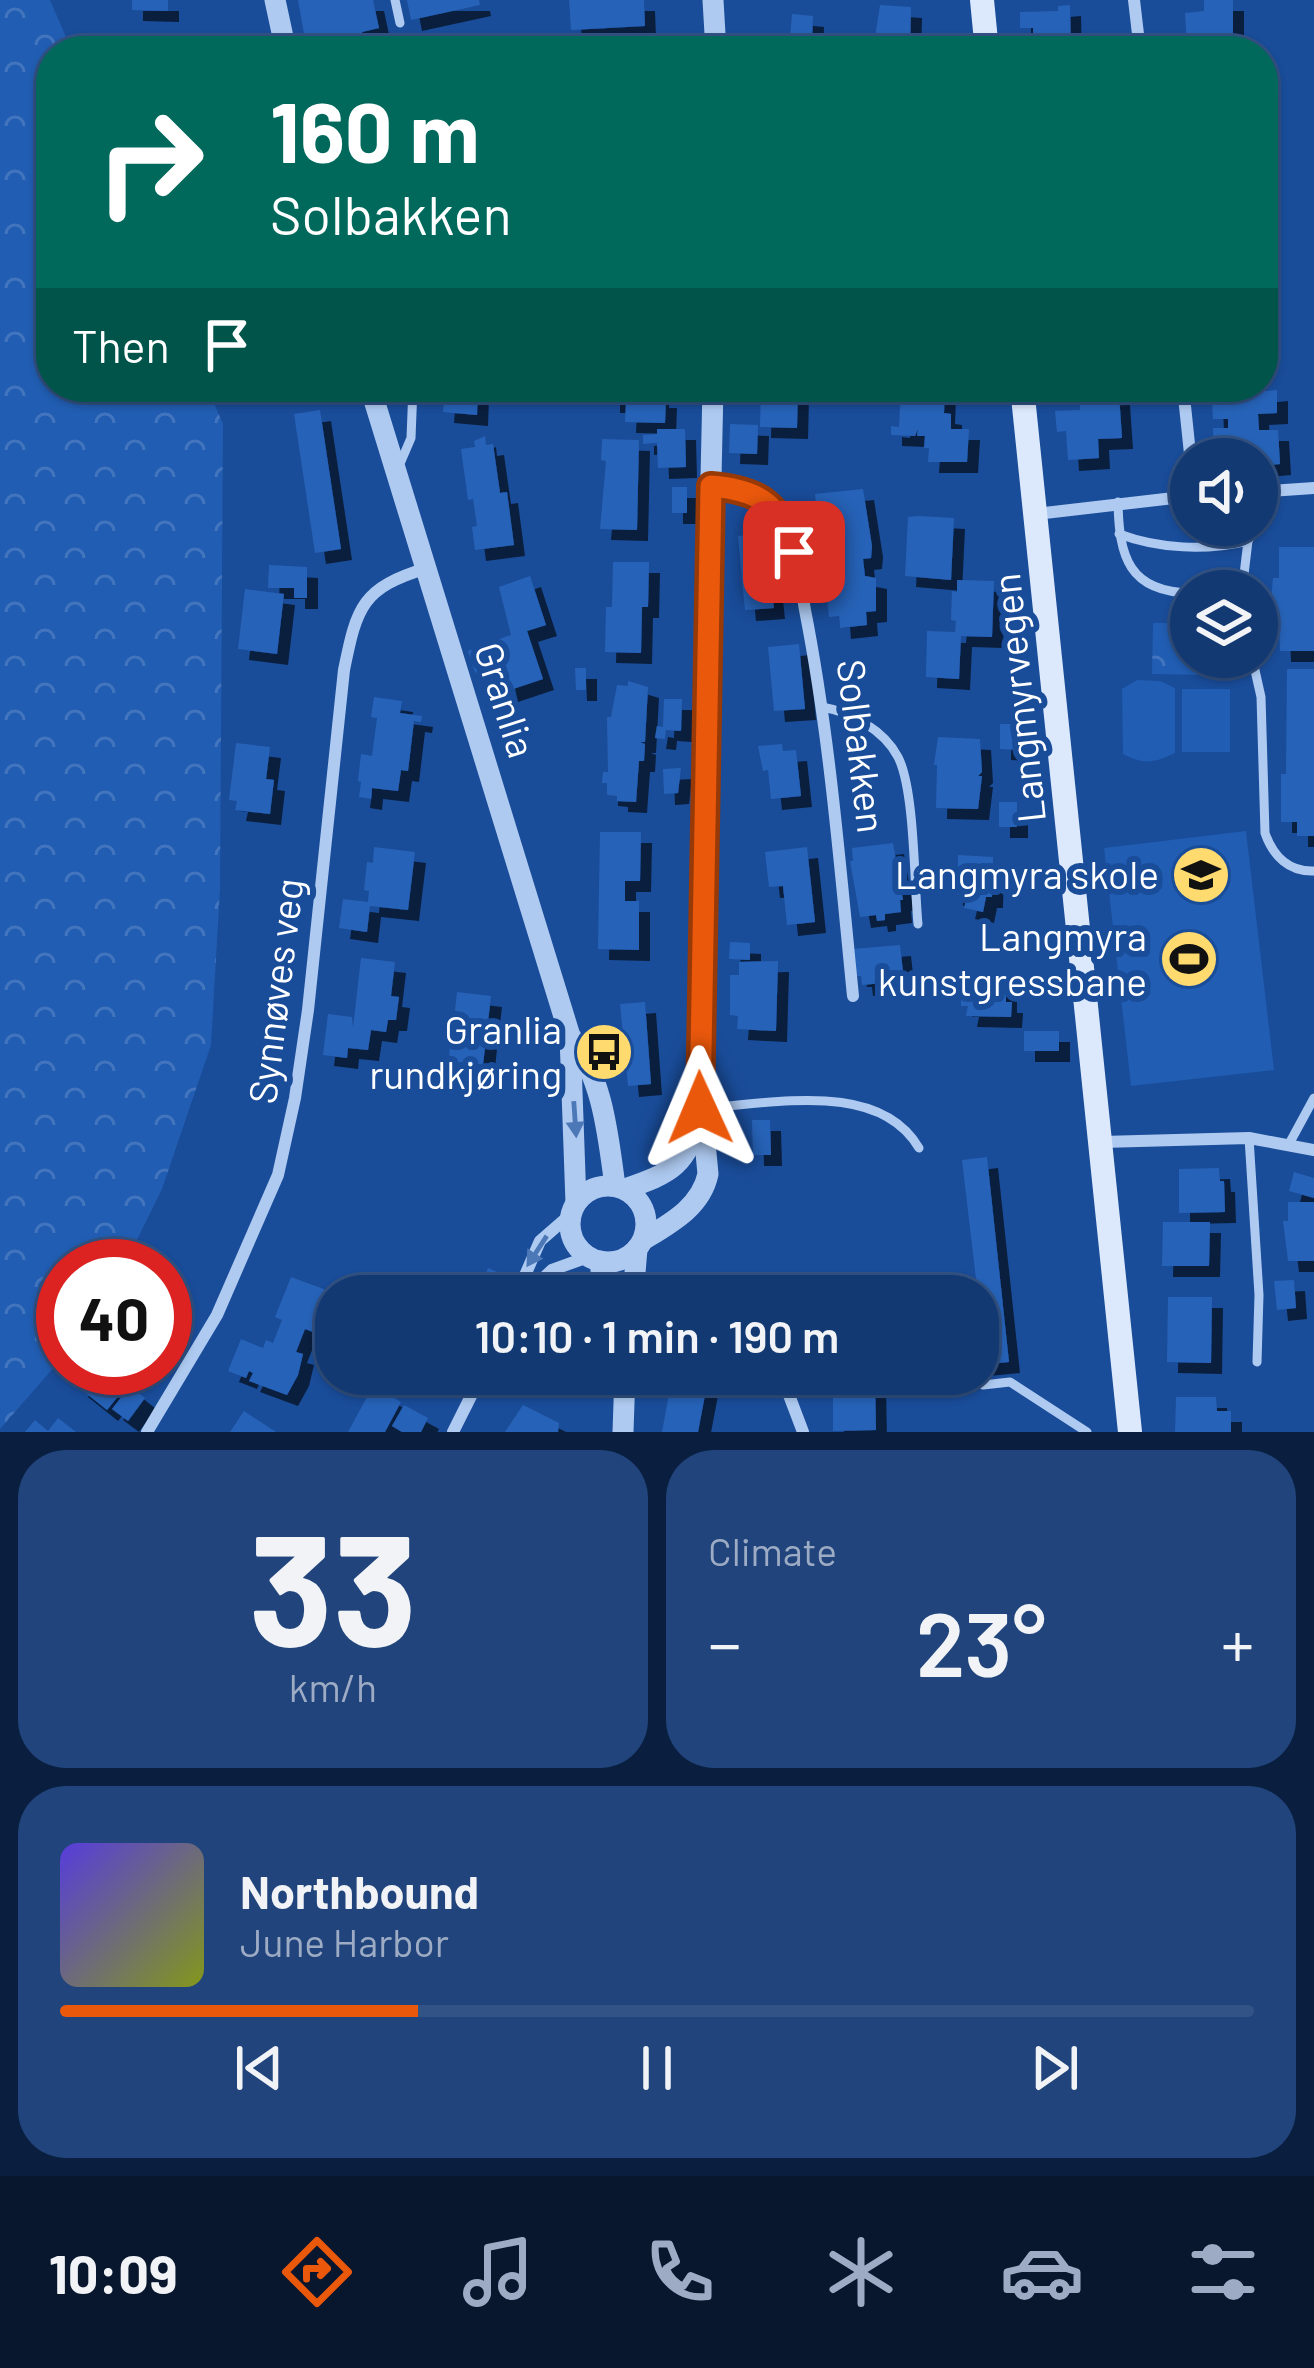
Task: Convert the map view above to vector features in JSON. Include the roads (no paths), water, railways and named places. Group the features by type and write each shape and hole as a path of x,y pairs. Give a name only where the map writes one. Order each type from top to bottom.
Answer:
{"main road":[{"path":"982,0 986,36"},
{"name":"Langmyrvegen","path":"1024,402 1130,1432"}],"street":[{"path":"274,0 282,36"},
{"path":"713,0 715,36"},
{"path":"1135,0 1139,36"},
{"name":"Granlia","path":"375,402 570,1036 573,1238 594,1259 598,1275"},
{"path":"528,1275 540,1241 593,1189 620,1188 674,1168 694,1139 700,1108 713,402"},
{"path":"1185,402 1188,438"},
{"name":"Solbakken","path":"711,486 741,488 773,508 785,523 794,552 823,707 854,996"},
{"path":"1278,491 1314,488"},
{"path":"1036,514 1170,498"},
{"name":"Synnøves veg","path":"147,1432 217,1316 278,1175 304,1032 344,670 356,623 378,586 427,568"},
{"name":"Granlia","path":"570,1036 587,1058 620,1188 644,1210 647,1226 636,1275"},
{"path":"545,1275 594,1259 614,1262 674,1221 705,1189 709,1154 700,1108"},
{"path":"1102,1142 1249,1138 1314,1150"},
{"path":"453,1432 472,1395"},
{"path":"622,1395 623,1432"},
{"path":"789,1395 803,1432"}],"lane":[{"path":"395,0 400,22"},
{"path":"396,471 411,438 412,402"},
{"path":"1118,502 1119,534 1129,564 1144,584 1170,593"},
{"path":"1119,534 1146,544 1170,545"},
{"path":"1197,546 1227,546"},
{"path":"1257,678 1265,833 1270,850 1289,866 1314,871"},
{"path":"823,707 858,719 896,752 905,786 918,924"},
{"path":"1289,1144 1314,1099"},
{"path":"700,1108 812,1102 868,1107 899,1121 919,1148"},
{"path":"1249,1138 1259,1295 1257,1362"},
{"path":"999,1383 1010,1382 1087,1432"}],"place":[{"name":"Langmyra skole","path":"1201,875"},
{"name":"Langmyra kunstgressbane","path":"1189,959"},
{"name":"Granlia rundkjøring","path":"604,1052"}]}
